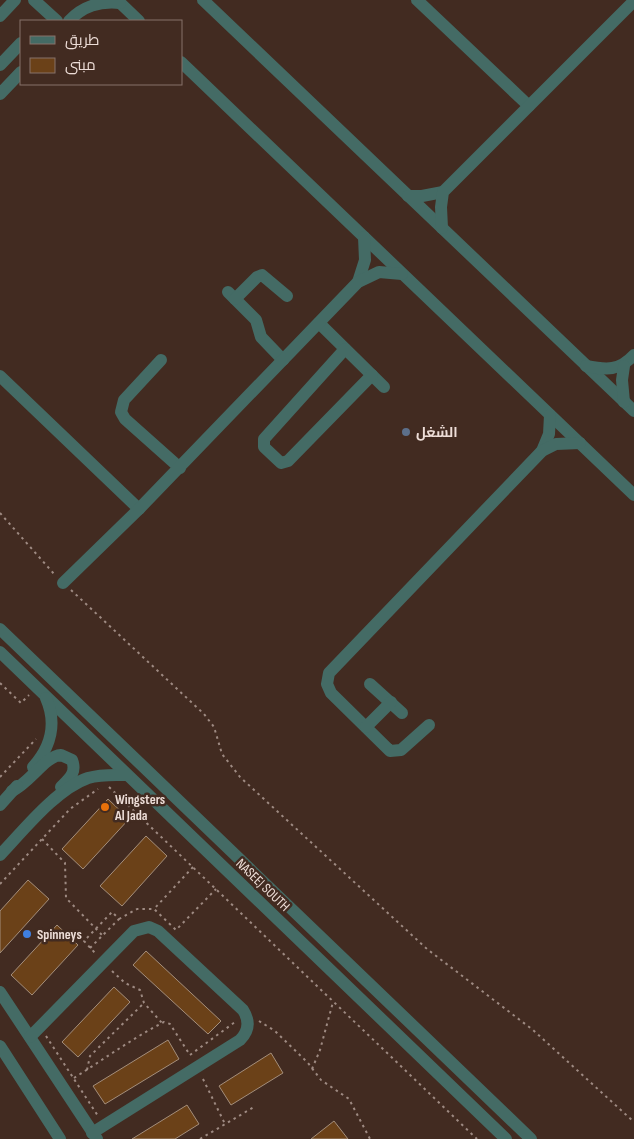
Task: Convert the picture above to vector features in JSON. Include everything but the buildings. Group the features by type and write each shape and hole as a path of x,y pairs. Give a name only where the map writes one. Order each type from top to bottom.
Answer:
{"street":[{"path":"0,16 15,0"},
{"path":"34,0 49,19"},
{"path":"73,17 82,0"},
{"path":"203,0 634,411"},
{"path":"417,0 529,106"},
{"path":"408,196 422,196 443,192 634,1"},
{"path":"73,17 98,3 119,2 138,20"},
{"path":"0,65 20,43"},
{"path":"182,63 634,495"},
{"path":"0,94 20,73"},
{"path":"442,228 441,207 443,192"},
{"path":"358,282 365,260 364,237"},
{"path":"63,583 180,468 358,282 379,272 402,274"},
{"path":"283,360 261,337 256,320 231,296 262,275 287,296"},
{"path":"319,323 384,387"},
{"path":"345,349 264,439 264,447 278,461 282,463 288,461 372,375"},
{"path":"624,402 622,380 624,366 634,355"},
{"path":"161,360 124,400 121,412 125,419 180,468"},
{"path":"586,366 605,368 624,366"},
{"path":"0,376 139,509"},
{"path":"542,452 548,434 550,415"},
{"path":"428,725 402,750 394,752 387,748 331,693 327,680 329,673 542,452 556,444 580,443"},
{"path":"0,629 531,1139"},
{"name":"NASEEJ SOUTH","path":"0,652 41,698 127,775 506,1139"},
{"path":"370,684 402,713"},
{"path":"0,805 41,758 48,744 52,720 41,698"},
{"path":"366,727 390,702"},
{"path":"12,791 26,783 53,757 65,755 72,760 73,772 48,806"},
{"path":"0,855 48,806 81,781 104,775 127,775"},
{"path":"0,992 94,1136 104,1126 240,1040 247,1028 248,1019 243,1010 154,929 143,928 134,931 30,1037"},
{"path":"0,1046 60,1139"}],"path":[{"path":"0,512 63,583 204,714 214,727 222,754 240,777 427,949 526,1024 634,1122"},
{"path":"0,683 21,703 30,693 41,698"},
{"path":"0,777 40,735"},
{"path":"106,785 477,1139"},
{"path":"0,884 78,802 101,788"},
{"path":"42,839 65,863 66,898 102,935"},
{"path":"90,948 119,919 131,910 154,909 193,867"},
{"path":"154,909 176,930 216,889"},
{"path":"119,919 112,912 84,941 125,983 140,990 144,1003 162,1023"},
{"path":"312,1068 320,1050 333,1001"},
{"path":"87,1070 90,1056 144,1003"},
{"path":"190,1055 235,1022 248,1019 259,1021 275,1031 312,1068 321,1080 349,1099 370,1139"},
{"path":"74,1078 126,1043 142,1036 162,1023 170,1024 190,1055 225,1124"},
{"path":"39,1027 104,1126"},
{"path":"200,1139 254,1107"}],"place":[{"name":"الشغل","path":"406,432"},
{"name":"Wingsters Al Jada","path":"105,807"},
{"name":"Spinneys","path":"27,934"}]}
